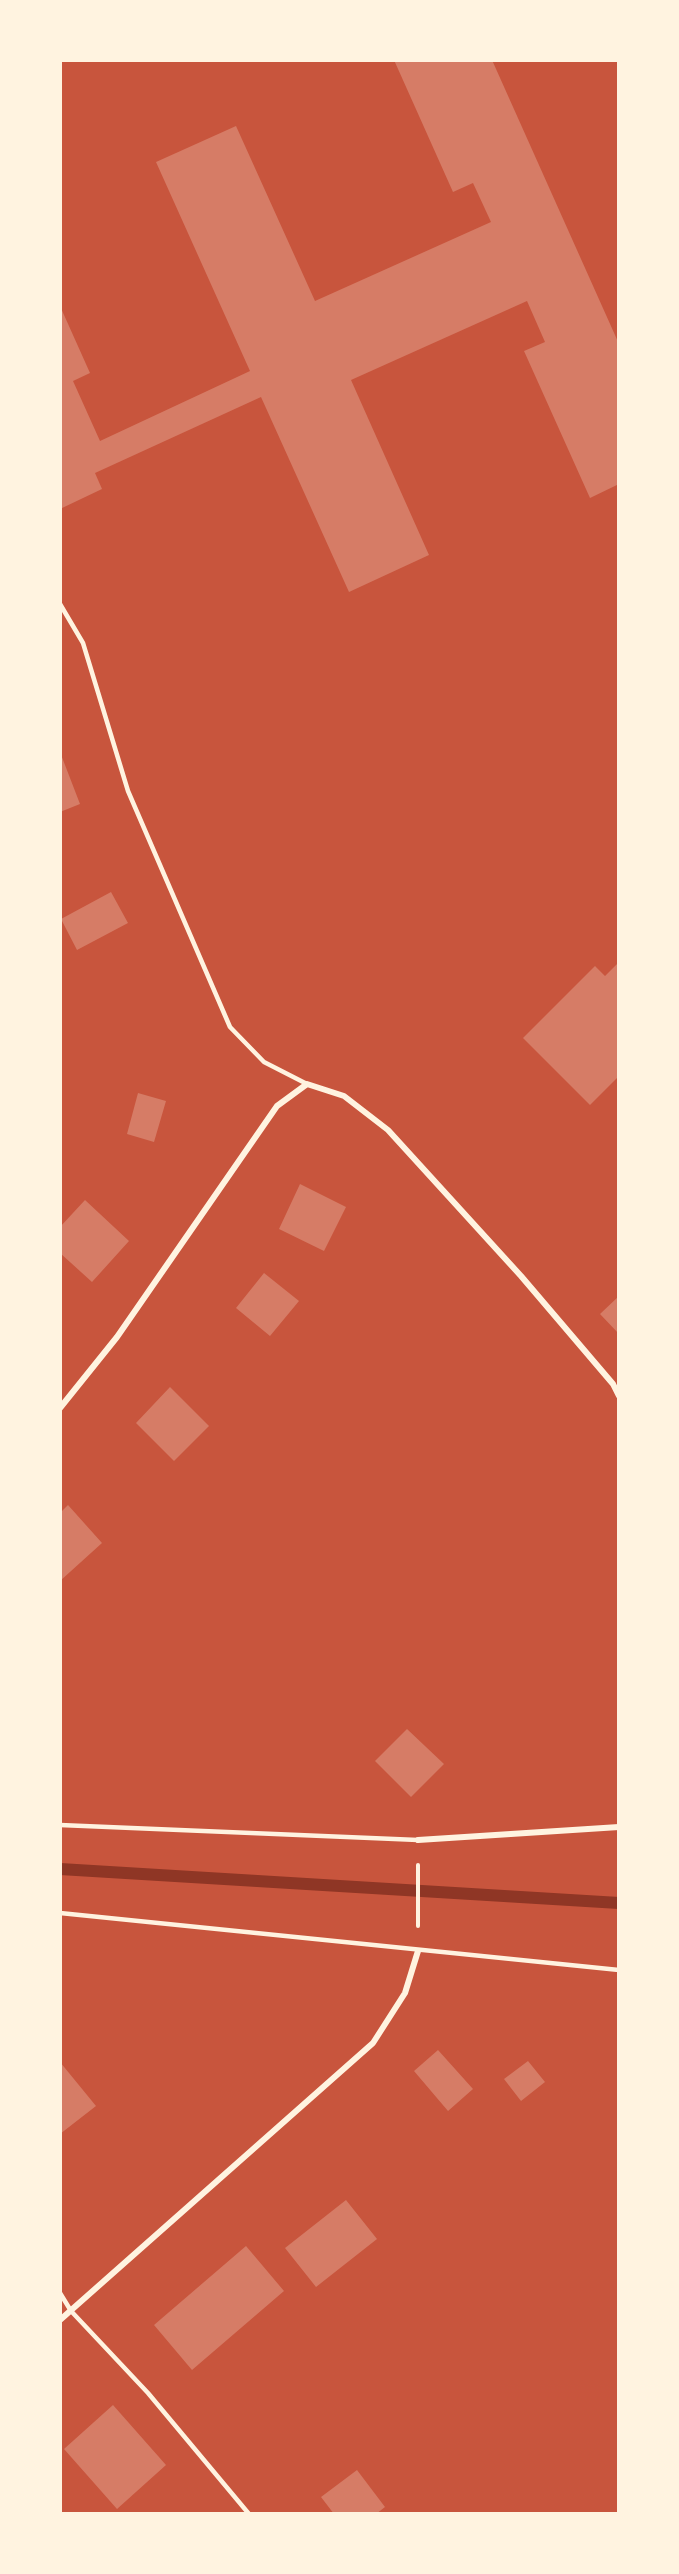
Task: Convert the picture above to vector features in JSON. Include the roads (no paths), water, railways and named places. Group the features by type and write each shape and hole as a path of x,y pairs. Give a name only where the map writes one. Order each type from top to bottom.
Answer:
{"street":[{"path":"60,1408 117,1337 277,1106 307,1084 344,1096 388,1130 521,1276 613,1384 619,1396"},
{"path":"418,1840 619,1827"},
{"path":"60,2320 373,2043 405,1994 417,1951"}],"lane":[{"path":"60,604 83,643 128,791 230,1027 264,1062 307,1084"},
{"path":"60,1825 418,1840"},
{"path":"60,1913 619,1970"},
{"path":"60,2293 71,2311 148,2393 249,2514"}],"waterway":[{"path":"60,1869 619,1903"}]}
